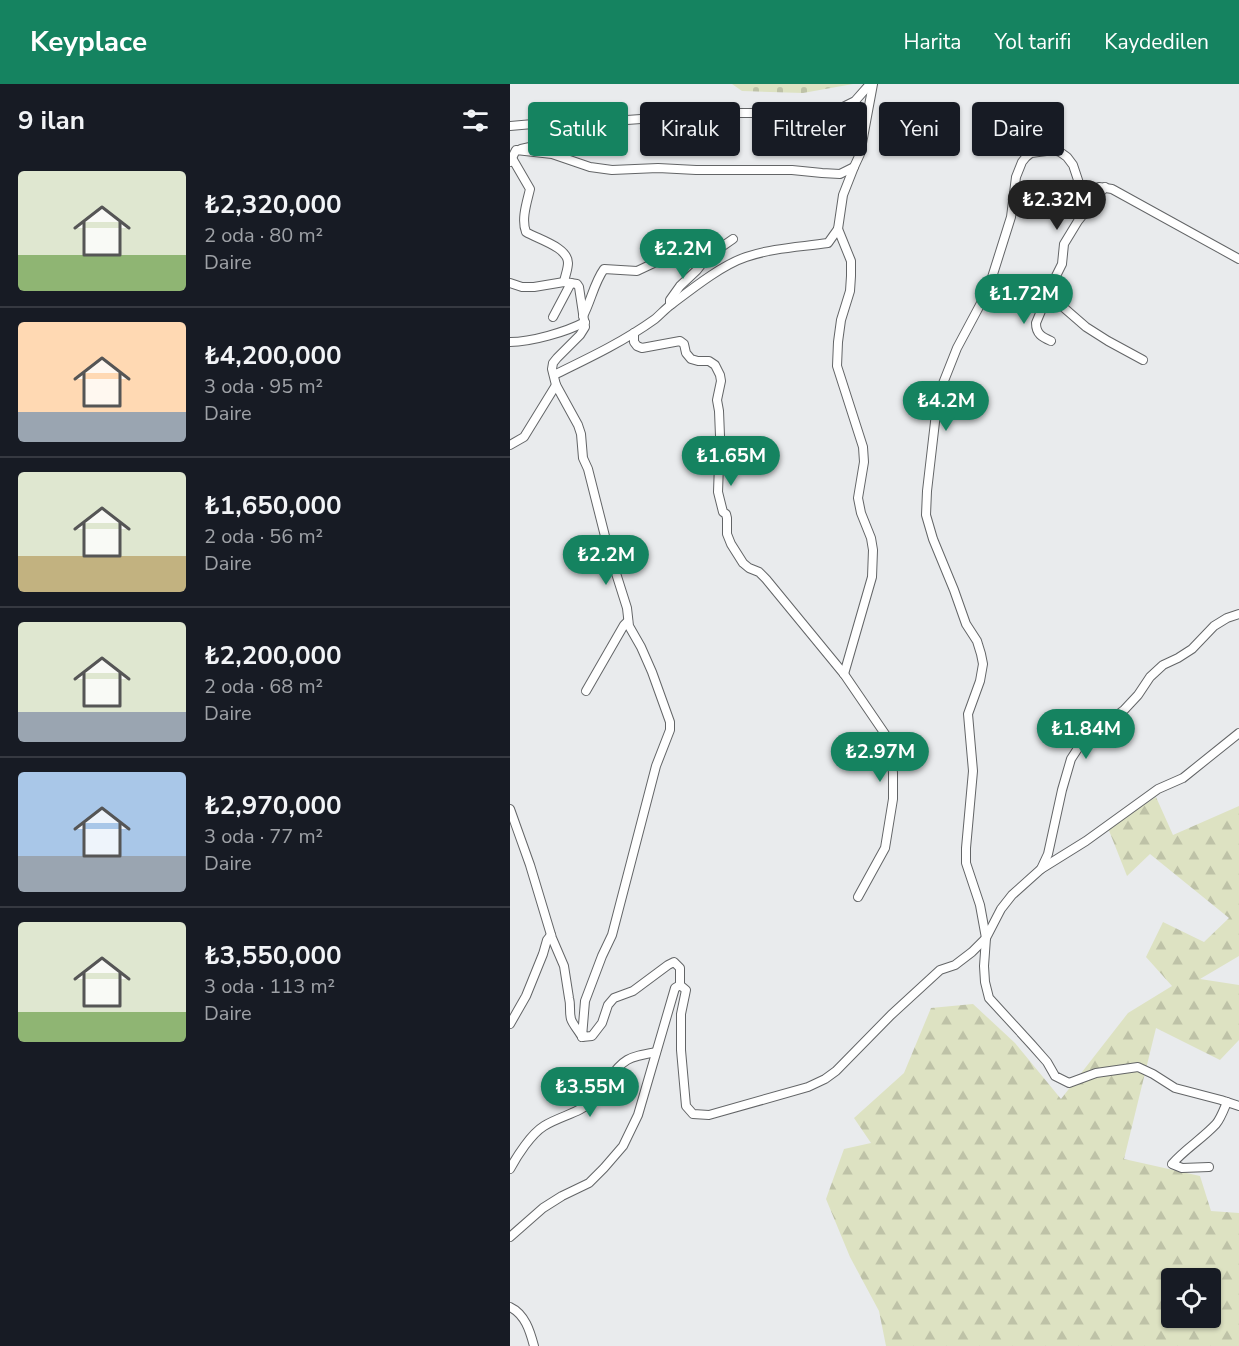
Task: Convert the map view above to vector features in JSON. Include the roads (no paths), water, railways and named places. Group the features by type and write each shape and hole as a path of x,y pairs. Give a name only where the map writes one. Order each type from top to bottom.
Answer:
{"street":[{"path":"628,120 724,113 795,114 835,111 855,101 871,84"},
{"path":"554,375 614,346 724,268 746,257 828,243 837,229 843,195 860,154 871,84"},
{"path":"510,126 528,124"},
{"path":"1238,257 1112,189 1099,187 1088,191 1084,189 1078,182 1073,165 1060,152 1054,150 1031,153 1026,157 1016,177 1011,217 988,290 957,348 938,396 928,470 926,515 966,624 977,641 981,654 982,673 968,714 973,771 966,863 980,905 986,938 984,966 989,998 1047,1062 1055,1076 1061,1080 1069,1083 1096,1073 1138,1067 1175,1088 1239,1106"},
{"path":"512,156 528,151"},
{"path":"512,156 552,154 590,167 612,170 658,168 792,170 840,174 854,167"},
{"path":"512,156 530,189 524,218 526,232 567,256 568,283 553,317"},
{"path":"1057,218 1078,182"},
{"path":"1051,341 1038,334 1036,323 1062,264 1064,244 1078,221 1105,188"},
{"path":"837,229 851,261 850,291 841,320 837,366 863,447 864,462 858,498 871,538 873,556 872,577 844,674"},
{"path":"670,305 670,300 680,286 707,258 733,239"},
{"path":"510,342 520,342 573,328 584,319 597,281 604,269 637,271 654,263"},
{"path":"510,282 522,287 568,283 577,284 579,287 585,327 553,363 552,369 556,385 581,434 583,458 627,608 629,626 641,647 669,716 670,730 656,766 612,935 585,1001 582,1037"},
{"path":"1048,294 1086,327 1143,360"},
{"path":"634,333 634,342 637,346 642,348 680,342 684,344 686,353 692,359 709,361 715,366 721,381 717,400 720,411 718,492 723,512 726,514 727,534 731,544 743,563 766,579 844,674 885,734 891,750 893,773 893,799 885,848 858,897"},
{"path":"510,445 524,437 556,385"},
{"path":"1041,869 1048,854 1071,759 1082,742 1124,710 1163,664 1192,649 1214,626 1239,614"},
{"path":"586,691 628,621"},
{"path":"680,986 686,990 681,1014 681,1050 686,1106 693,1114 709,1115 807,1087 825,1079 940,970 955,965 986,938 1001,909 1012,895 1041,869 1086,841 1158,789 1183,778 1239,733"},
{"path":"510,809 551,935 564,966 568,998 571,1002 569,1009 571,1020 582,1037"},
{"path":"510,1024 526,996 547,940 551,935"},
{"path":"582,1037 592,1036 602,1023 608,1005 614,998 633,991 674,962 680,968 680,986"},
{"path":"510,1237 543,1208 589,1183 623,1146 638,1115 673,993 675,988 680,986"},
{"path":"510,1169 543,1126 595,1100 623,1062 632,1056 656,1052"},
{"path":"1209,1167 1182,1168 1172,1164 1218,1122 1227,1102"},
{"path":"510,1308 518,1311 523,1318 534,1346"}]}
